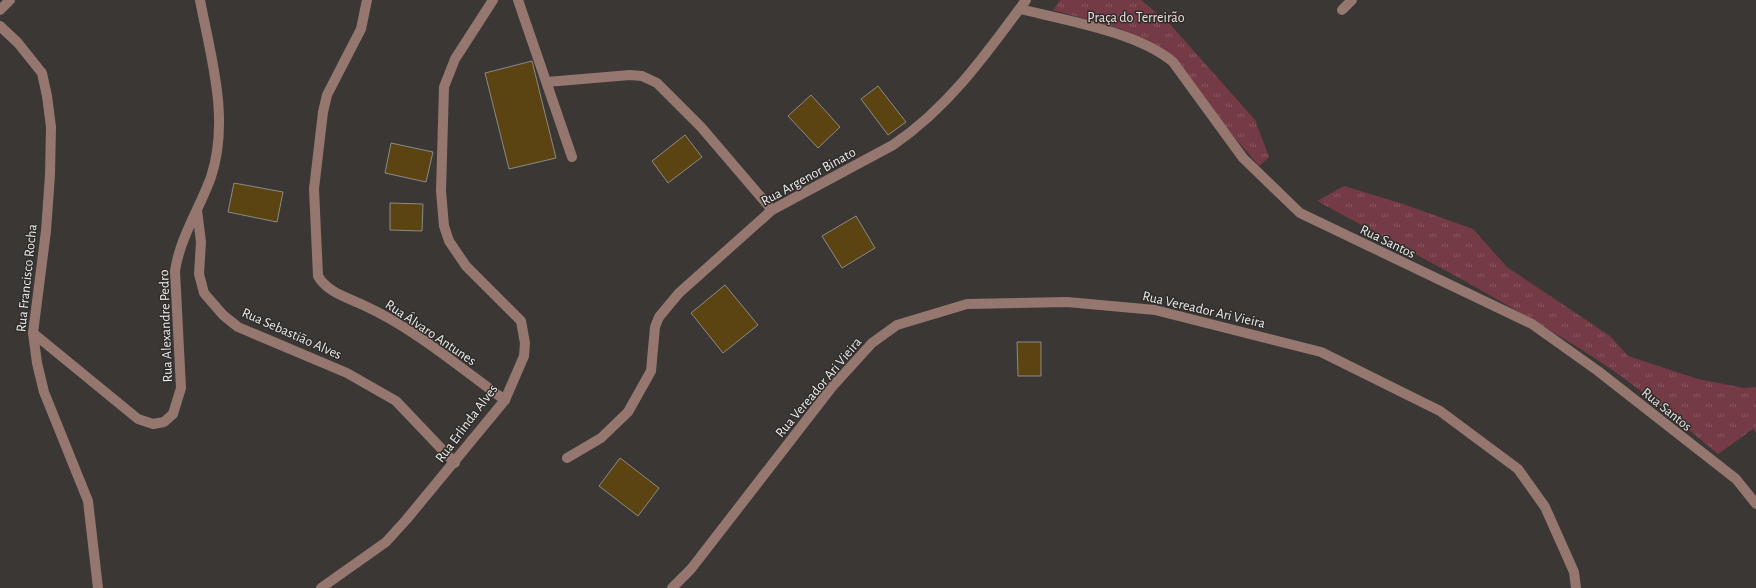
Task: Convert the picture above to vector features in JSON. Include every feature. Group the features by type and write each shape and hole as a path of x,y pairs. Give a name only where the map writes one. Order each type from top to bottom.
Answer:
{"street":[{"path":"0,10 10,0"},
{"path":"196,208 210,178 217,156 219,97 200,0"},
{"name":"Rua Álvaro Antunes","path":"367,0 361,29 327,95 323,112 314,189 318,276 322,283 332,291 390,317 505,400"},
{"name":"Rua Erlinda Alves","path":"321,588 386,542 455,463 505,400 524,356 525,343 521,321 466,266 449,241 444,226 441,191 444,87 455,59 493,0"},
{"path":"518,0 572,157"},
{"name":"Rua Argenor Binato","path":"567,458 601,438 628,412 651,371 655,326 659,316 679,293 772,210 893,144 912,132 931,116 974,71 1026,0"},
{"path":"1342,10 1352,0"},
{"name":"Rua Santos","path":"1020,9 1093,26 1162,52 1173,62 1243,158 1300,213 1532,324 1598,371 1677,435 1736,479 1756,504"},
{"name":"Rua Francisco Rocha","path":"0,26 18,43 42,73 48,96 51,126 46,231 33,333 37,363 44,392 88,501 98,588"},
{"path":"547,82 630,75 642,76 657,83 701,127 772,210"},
{"name":"Rua Alexandre Pedro","path":"33,333 138,419 153,424 164,422 174,414 181,388 175,271 179,252 196,208"},
{"name":"Rua Sebastião Alves","path":"196,208 201,242 199,274 204,293 223,315 238,327 347,373 396,402 455,463"},
{"name":"Rua Vereador Ari Vieira","path":"672,588 691,569 832,387 872,343 890,329 897,325 967,304 1067,302 1155,310 1321,352 1440,411 1518,469 1544,507 1574,572 1576,588"}],"green space":[{"name":"Praça do Terreirão","path":"1060,0 1141,0 1169,23 1255,120 1269,157 1259,166 1230,132 1168,53 1121,29 1053,10"},
{"path":"1344,186 1406,205 1473,229 1507,267 1610,336 1628,356 1698,379 1744,388 1756,387 1756,433 1753,429 1718,454 1674,417 1596,359 1493,297 1317,201"}],"building":[{"path":"532,61 556,158 509,169 485,73"},
{"path":"878,86 906,122 888,135 861,99"},
{"path":"811,95 840,127 818,148 788,116"},
{"path":"685,135 702,157 668,183 652,161"},
{"path":"391,143 433,152 426,182 385,173"},
{"path":"234,183 283,192 277,222 228,212"},
{"path":"390,203 423,204 422,231 390,230"},
{"path":"856,216 875,248 842,268 822,236"},
{"path":"725,285 758,325 723,353 691,313"},
{"path":"1017,342 1041,342 1041,376 1018,376"},
{"path":"620,458 659,488 638,516 599,486"}]}
